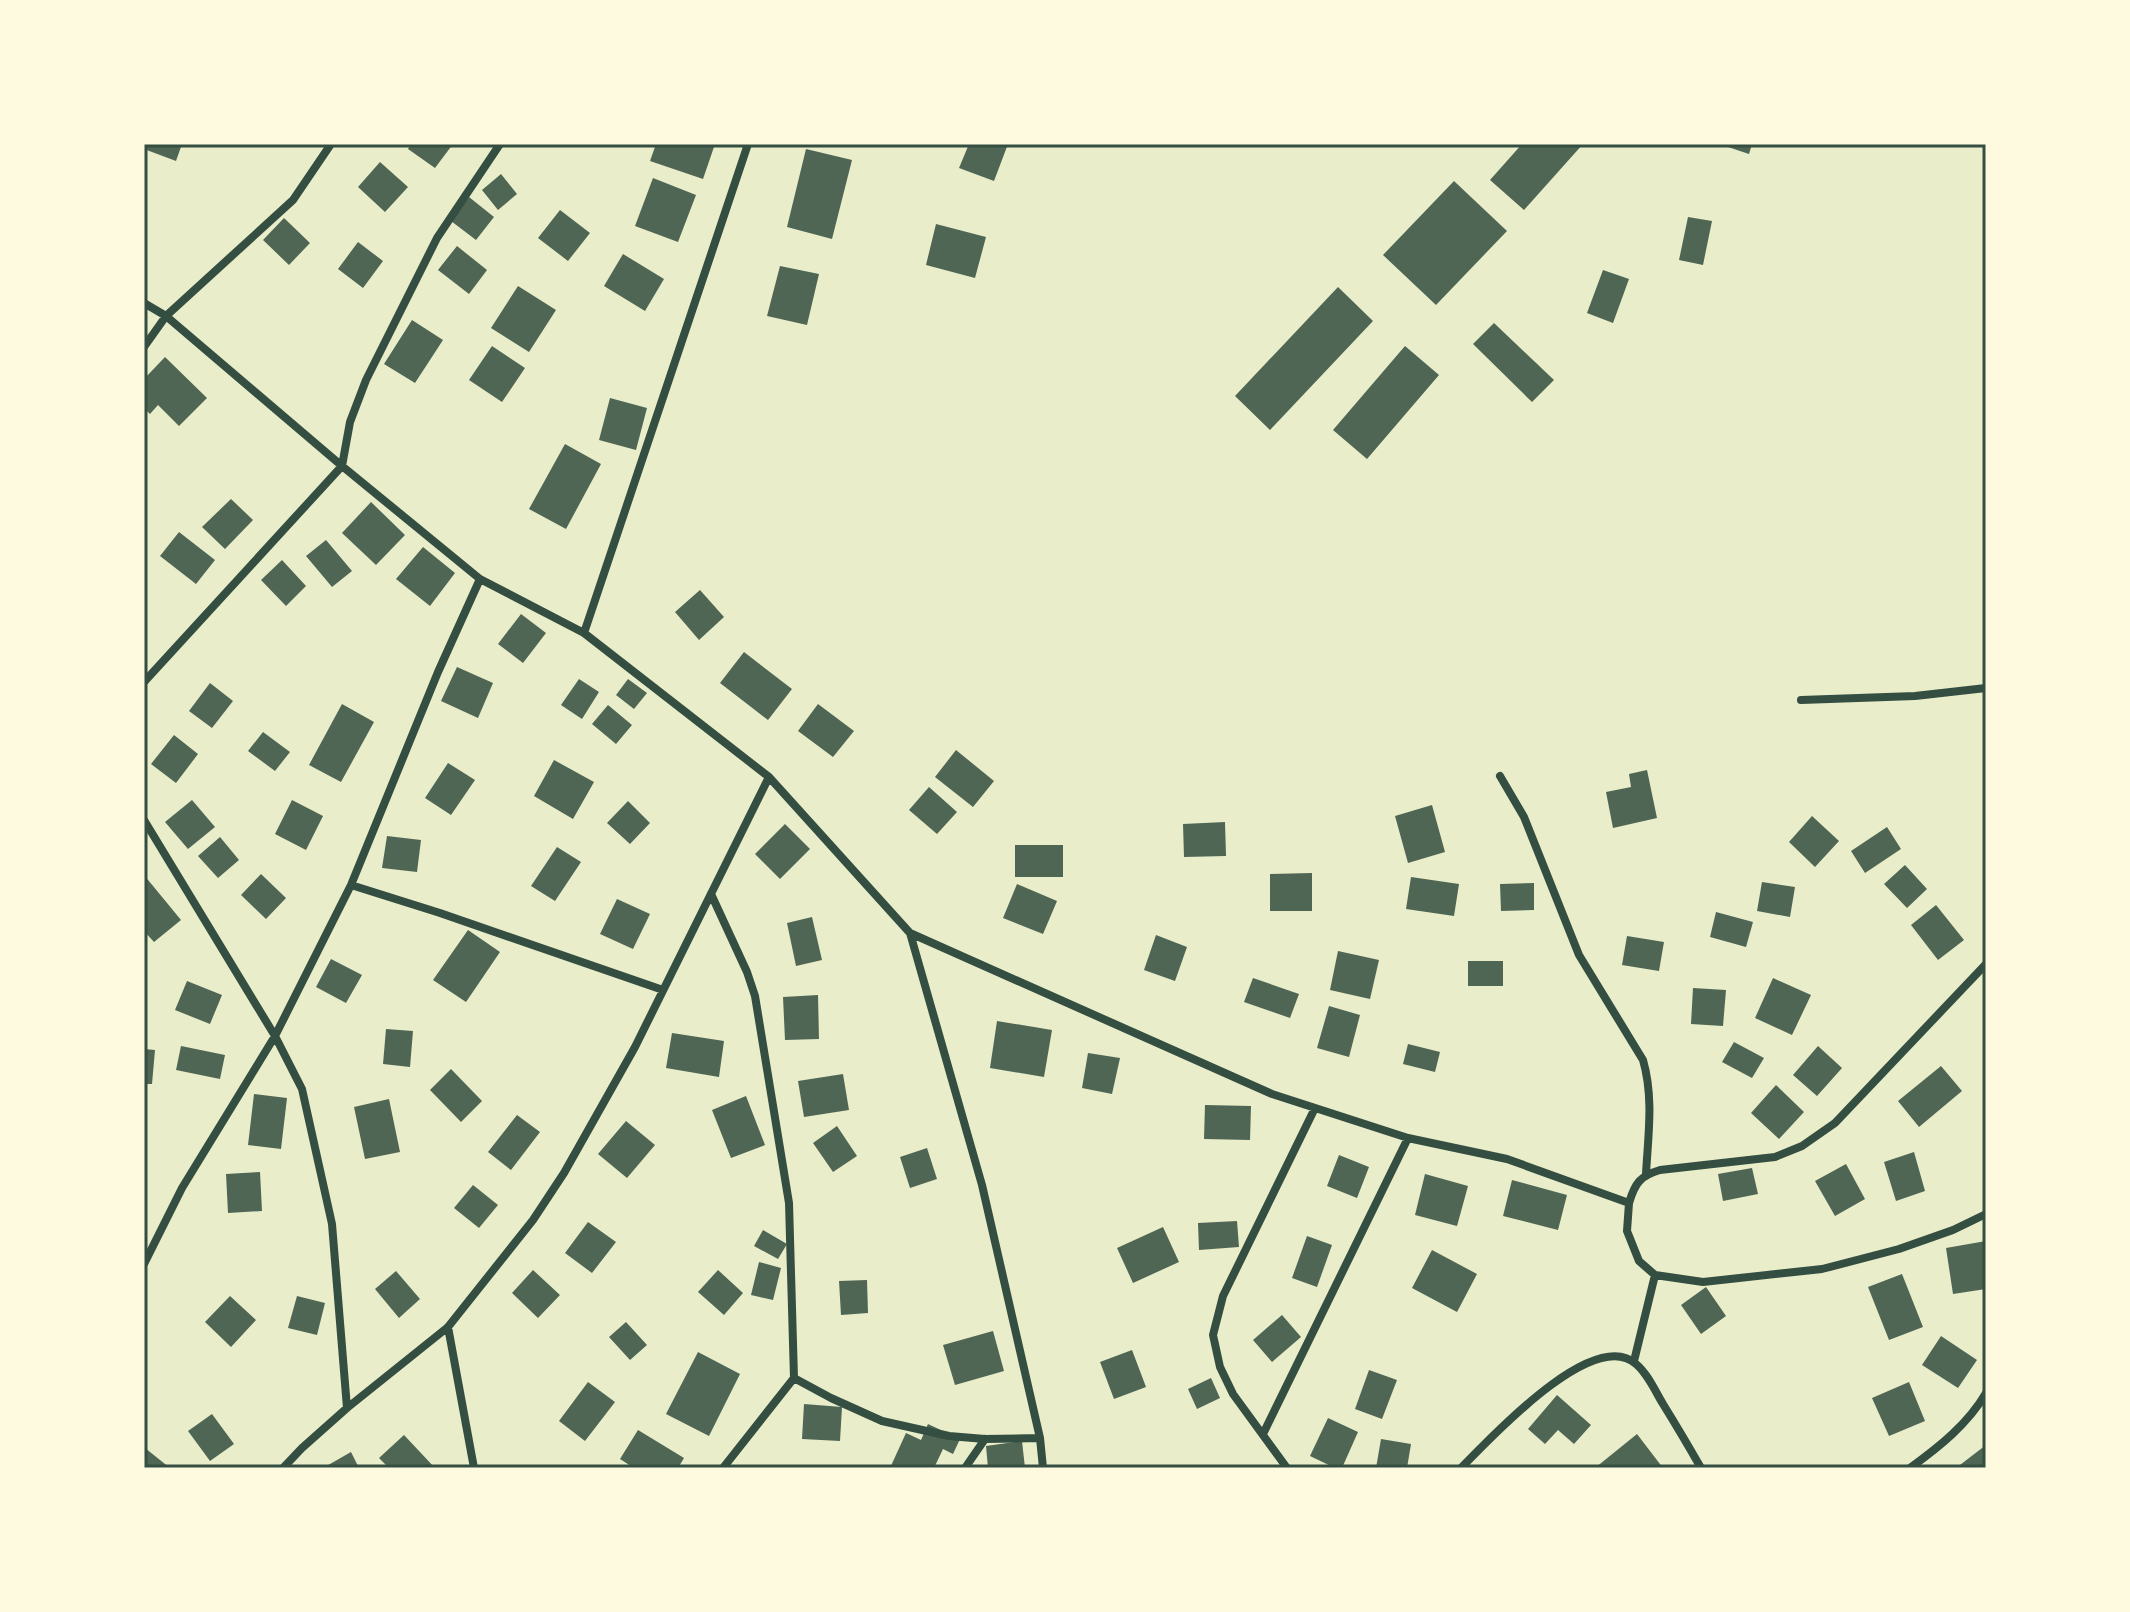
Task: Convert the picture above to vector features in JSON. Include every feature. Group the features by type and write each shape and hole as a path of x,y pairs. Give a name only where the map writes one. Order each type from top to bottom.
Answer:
{"street":[{"path":"144,347 166,316 293,200 331,144"},
{"path":"144,682 342,466 350,422 366,380 437,238 500,144"},
{"path":"584,633 748,144"},
{"path":"144,303 166,316 480,579 584,633 769,777 910,933 1272,1094 1408,1138 1507,1159 1629,1203"},
{"path":"144,1264 182,1188 275,1036 351,885 438,672 480,579"},
{"path":"1801,700 1915,696 1986,688"},
{"path":"1500,776 1524,817 1579,955 1643,1060 1651,1097 1646,1174"},
{"path":"283,1468 347,1408 448,1327 533,1220 564,1173 635,1047 769,777"},
{"path":"144,820 275,1036 302,1089 332,1224 347,1408"},
{"path":"351,885 663,990"},
{"path":"711,894 755,996 789,1203 794,1378 723,1468"},
{"path":"910,933 982,1185 1040,1438 1043,1468"},
{"path":"1986,964 1835,1123 1802,1146 1775,1157 1646,1174 1633,1187 1627,1231 1639,1261 1655,1275 1703,1282 1822,1269 1899,1249 1953,1230 1986,1214"},
{"path":"1287,1468 1233,1394 1220,1367 1213,1335 1223,1296 1315,1108"},
{"path":"1263,1434 1408,1138"},
{"path":"1634,1361 1655,1275"},
{"path":"448,1327 474,1468"},
{"path":"1461,1468 1534,1396 1588,1361 1616,1356 1634,1361 1649,1379 1701,1468"},
{"path":"794,1378 882,1421 949,1436 1040,1438"},
{"path":"1910,1468 1975,1413 1986,1393"},
{"path":"965,1468 985,1439"}],"building":[{"path":"144,144 182,144 176,161 144,149"},
{"path":"411,144 453,144 435,168 408,149"},
{"path":"656,144 715,144 703,179 650,161"},
{"path":"969,144 1008,144 994,181 959,168"},
{"path":"1522,144 1583,144 1524,210 1490,180"},
{"path":"1719,144 1752,144 1749,154"},
{"path":"806,149 852,160 832,239 787,227"},
{"path":"380,162 408,187 385,212 358,187"},
{"path":"501,174 517,194 498,210 482,190"},
{"path":"653,178 696,195 678,242 635,226"},
{"path":"1454,181 1507,231 1436,305 1383,255"},
{"path":"469,197 494,217 476,240 451,221"},
{"path":"560,210 590,233 568,261 538,238"},
{"path":"1688,217 1712,221 1703,265 1679,260"},
{"path":"284,218 310,243 289,265 263,240"},
{"path":"936,224 986,237 975,278 926,265"},
{"path":"358,242 383,261 363,288 338,269"},
{"path":"457,246 487,270 469,294 438,270"},
{"path":"623,254 664,279 645,311 604,286"},
{"path":"780,266 819,274 807,325 767,316"},
{"path":"1603,270 1629,279 1613,323 1587,313"},
{"path":"518,286 556,310 529,352 491,328"},
{"path":"1338,287 1373,321 1270,430 1235,396"},
{"path":"412,320 443,340 415,383 384,364"},
{"path":"1494,323 1554,380 1532,402 1473,344"},
{"path":"492,346 525,368 502,402 469,380"},
{"path":"1405,346 1439,375 1367,459 1333,430"},
{"path":"165,357 207,398 179,426 158,405 150,414 144,408 144,379"},
{"path":"610,398 647,408 636,450 599,440"},
{"path":"565,444 601,464 566,529 529,509"},
{"path":"231,499 253,520 225,549 202,527"},
{"path":"371,502 405,535 376,565 342,533"},
{"path":"179,532 215,560 196,584 160,556"},
{"path":"326,540 352,571 332,587 306,556"},
{"path":"423,547 455,573 430,606 396,579"},
{"path":"282,560 306,586 286,606 261,580"},
{"path":"700,590 724,617 699,640 675,612"},
{"path":"521,614 546,633 523,663 498,644"},
{"path":"744,652 792,689 768,720 720,683"},
{"path":"457,667 493,683 478,718 441,701"},
{"path":"579,679 599,692 582,719 561,705"},
{"path":"628,679 647,693 634,709 616,695"},
{"path":"210,683 233,701 212,728 189,711"},
{"path":"342,704 374,722 341,782 309,765"},
{"path":"818,704 854,731 833,757 798,731"},
{"path":"608,705 632,725 616,744 592,724"},
{"path":"263,732 290,752 275,771 248,751"},
{"path":"174,735 198,754 176,783 151,764"},
{"path":"956,750 994,781 973,807 935,777"},
{"path":"554,760 594,782 573,819 534,796"},
{"path":"448,763 475,780 451,815 425,798"},
{"path":"1647,770 1657,818 1613,828 1606,792 1631,787 1629,774"},
{"path":"929,787 957,812 937,834 909,810"},
{"path":"192,800 215,827 188,849 165,822"},
{"path":"292,800 323,816 306,850 275,834"},
{"path":"628,801 650,823 630,844 607,823"},
{"path":"1432,805 1445,852 1408,863 1395,816"},
{"path":"1812,816 1839,841 1815,867 1789,842"},
{"path":"1225,822 1226,856 1184,857 1183,824"},
{"path":"785,824 810,849 780,879 755,854"},
{"path":"1887,827 1901,849 1865,873 1851,851"},
{"path":"387,836 421,840 417,872 382,868"},
{"path":"220,837 239,860 218,878 198,856"},
{"path":"1015,845 1063,845 1063,877 1015,877"},
{"path":"557,847 581,862 555,901 531,886"},
{"path":"1905,865 1927,889 1907,908 1884,884"},
{"path":"1312,873 1312,911 1270,911 1270,874"},
{"path":"261,874 286,898 266,919 241,895"},
{"path":"144,875 181,920 154,942 144,931"},
{"path":"1411,877 1459,884 1454,916 1406,909"},
{"path":"1762,882 1795,887 1790,917 1757,911"},
{"path":"1534,883 1534,910 1501,911 1500,884"},
{"path":"1017,884 1057,901 1043,934 1003,918"},
{"path":"617,899 650,914 633,949 600,934"},
{"path":"1936,905 1964,940 1938,960 1911,925"},
{"path":"1716,912 1753,922 1746,947 1710,937"},
{"path":"812,917 822,960 796,966 787,923"},
{"path":"468,930 500,952 466,1002 433,980"},
{"path":"1156,935 1187,947 1175,981 1144,970"},
{"path":"1627,936 1664,942 1659,971 1622,965"},
{"path":"1338,951 1379,960 1370,999 1330,990"},
{"path":"331,959 362,975 346,1003 316,987"},
{"path":"1468,961 1503,961 1503,986 1468,986"},
{"path":"1253,978 1299,994 1290,1018 1244,1002"},
{"path":"1773,978 1811,995 1792,1035 1755,1018"},
{"path":"187,981 222,995 210,1024 175,1010"},
{"path":"1693,988 1726,990 1723,1026 1691,1024"},
{"path":"818,995 819,1039 785,1040 783,997"},
{"path":"1329,1006 1360,1015 1349,1057 1317,1048"},
{"path":"997,1021 1052,1030 1044,1077 990,1068"},
{"path":"386,1029 413,1031 410,1067 383,1064"},
{"path":"672,1033 724,1041 719,1077 666,1068"},
{"path":"1734,1042 1764,1058 1752,1078 1722,1062"},
{"path":"1408,1044 1440,1052 1435,1072 1403,1064"},
{"path":"181,1046 225,1055 220,1079 176,1070"},
{"path":"1818,1046 1842,1068 1817,1096 1793,1075"},
{"path":"144,1049 155,1050 152,1084 144,1084"},
{"path":"1088,1053 1120,1058 1112,1094 1082,1088"},
{"path":"1941,1066 1962,1091 1919,1127 1898,1101"},
{"path":"451,1069 482,1101 461,1122 430,1090"},
{"path":"843,1074 849,1110 804,1117 798,1081"},
{"path":"1776,1085 1804,1112 1779,1139 1751,1113"},
{"path":"254,1094 287,1098 281,1149 248,1145"},
{"path":"746,1096 765,1145 731,1158 712,1110"},
{"path":"389,1099 400,1152 365,1159 354,1107"},
{"path":"1205,1105 1251,1106 1250,1140 1204,1139"},
{"path":"517,1115 540,1132 511,1170 488,1152"},
{"path":"626,1121 655,1145 627,1178 598,1154"},
{"path":"837,1126 857,1156 833,1172 813,1143"},
{"path":"927,1148 937,1179 910,1188 900,1157"},
{"path":"1914,1152 1925,1191 1896,1201 1884,1162"},
{"path":"1339,1155 1369,1167 1357,1198 1327,1186"},
{"path":"1846,1164 1865,1199 1835,1216 1815,1181"},
{"path":"1752,1168 1758,1194 1723,1201 1718,1174"},
{"path":"260,1172 262,1211 228,1213 226,1174"},
{"path":"1425,1174 1468,1186 1457,1226 1415,1215"},
{"path":"1512,1180 1567,1195 1558,1230 1503,1216"},
{"path":"473,1185 498,1205 479,1228 454,1208"},
{"path":"1237,1221 1239,1247 1199,1250 1198,1223"},
{"path":"588,1222 616,1242 592,1273 565,1253"},
{"path":"1163,1227 1179,1262 1133,1283 1117,1248"},
{"path":"763,1230 787,1244 778,1259 754,1246"},
{"path":"1307,1236 1332,1245 1317,1287 1292,1278"},
{"path":"1986,1241 1986,1289 1953,1294 1946,1248"},
{"path":"1432,1250 1477,1274 1457,1312 1412,1288"},
{"path":"759,1262 781,1268 773,1300 751,1295"},
{"path":"533,1270 560,1295 538,1318 512,1293"},
{"path":"718,1270 743,1293 724,1315 698,1292"},
{"path":"396,1271 420,1299 399,1318 375,1289"},
{"path":"1902,1274 1923,1327 1889,1340 1868,1287"},
{"path":"867,1280 868,1313 841,1315 839,1281"},
{"path":"1706,1287 1726,1316 1701,1334 1681,1305"},
{"path":"230,1296 256,1320 231,1347 205,1322"},
{"path":"297,1296 325,1303 317,1335 288,1328"},
{"path":"1282,1315 1301,1337 1272,1362 1253,1340"},
{"path":"626,1322 647,1345 630,1360 609,1337"},
{"path":"993,1331 1004,1371 955,1385 943,1345"},
{"path":"1941,1336 1977,1360 1958,1388 1922,1365"},
{"path":"1132,1350 1146,1387 1114,1399 1100,1362"},
{"path":"698,1352 740,1374 709,1436 666,1414"},
{"path":"1369,1370 1397,1380 1382,1419 1355,1409"},
{"path":"1211,1378 1220,1398 1197,1409 1188,1389"},
{"path":"588,1382 615,1402 585,1441 559,1421"},
{"path":"1909,1382 1925,1421 1889,1436 1872,1398"},
{"path":"1557,1395 1591,1425 1574,1444 1558,1430 1545,1444 1528,1429"},
{"path":"804,1404 842,1407 840,1441 802,1439"},
{"path":"212,1414 234,1444 210,1461 188,1431"},
{"path":"1328,1418 1358,1432 1342,1468 1335,1468 1310,1456"},
{"path":"928,1424 960,1439 953,1454 943,1449 934,1468 890,1468 906,1433 921,1440"},
{"path":"638,1430 684,1458 678,1468 634,1468 620,1459"},
{"path":"1637,1434 1663,1468 1595,1468"},
{"path":"404,1435 435,1468 389,1468 379,1458"},
{"path":"1381,1439 1411,1444 1407,1468 1376,1468"},
{"path":"1022,1441 1025,1468 988,1468 986,1446"},
{"path":"1986,1445 1986,1468 1956,1468"},
{"path":"145,1448 170,1468 144,1468"},
{"path":"351,1452 359,1468 323,1468"}]}
